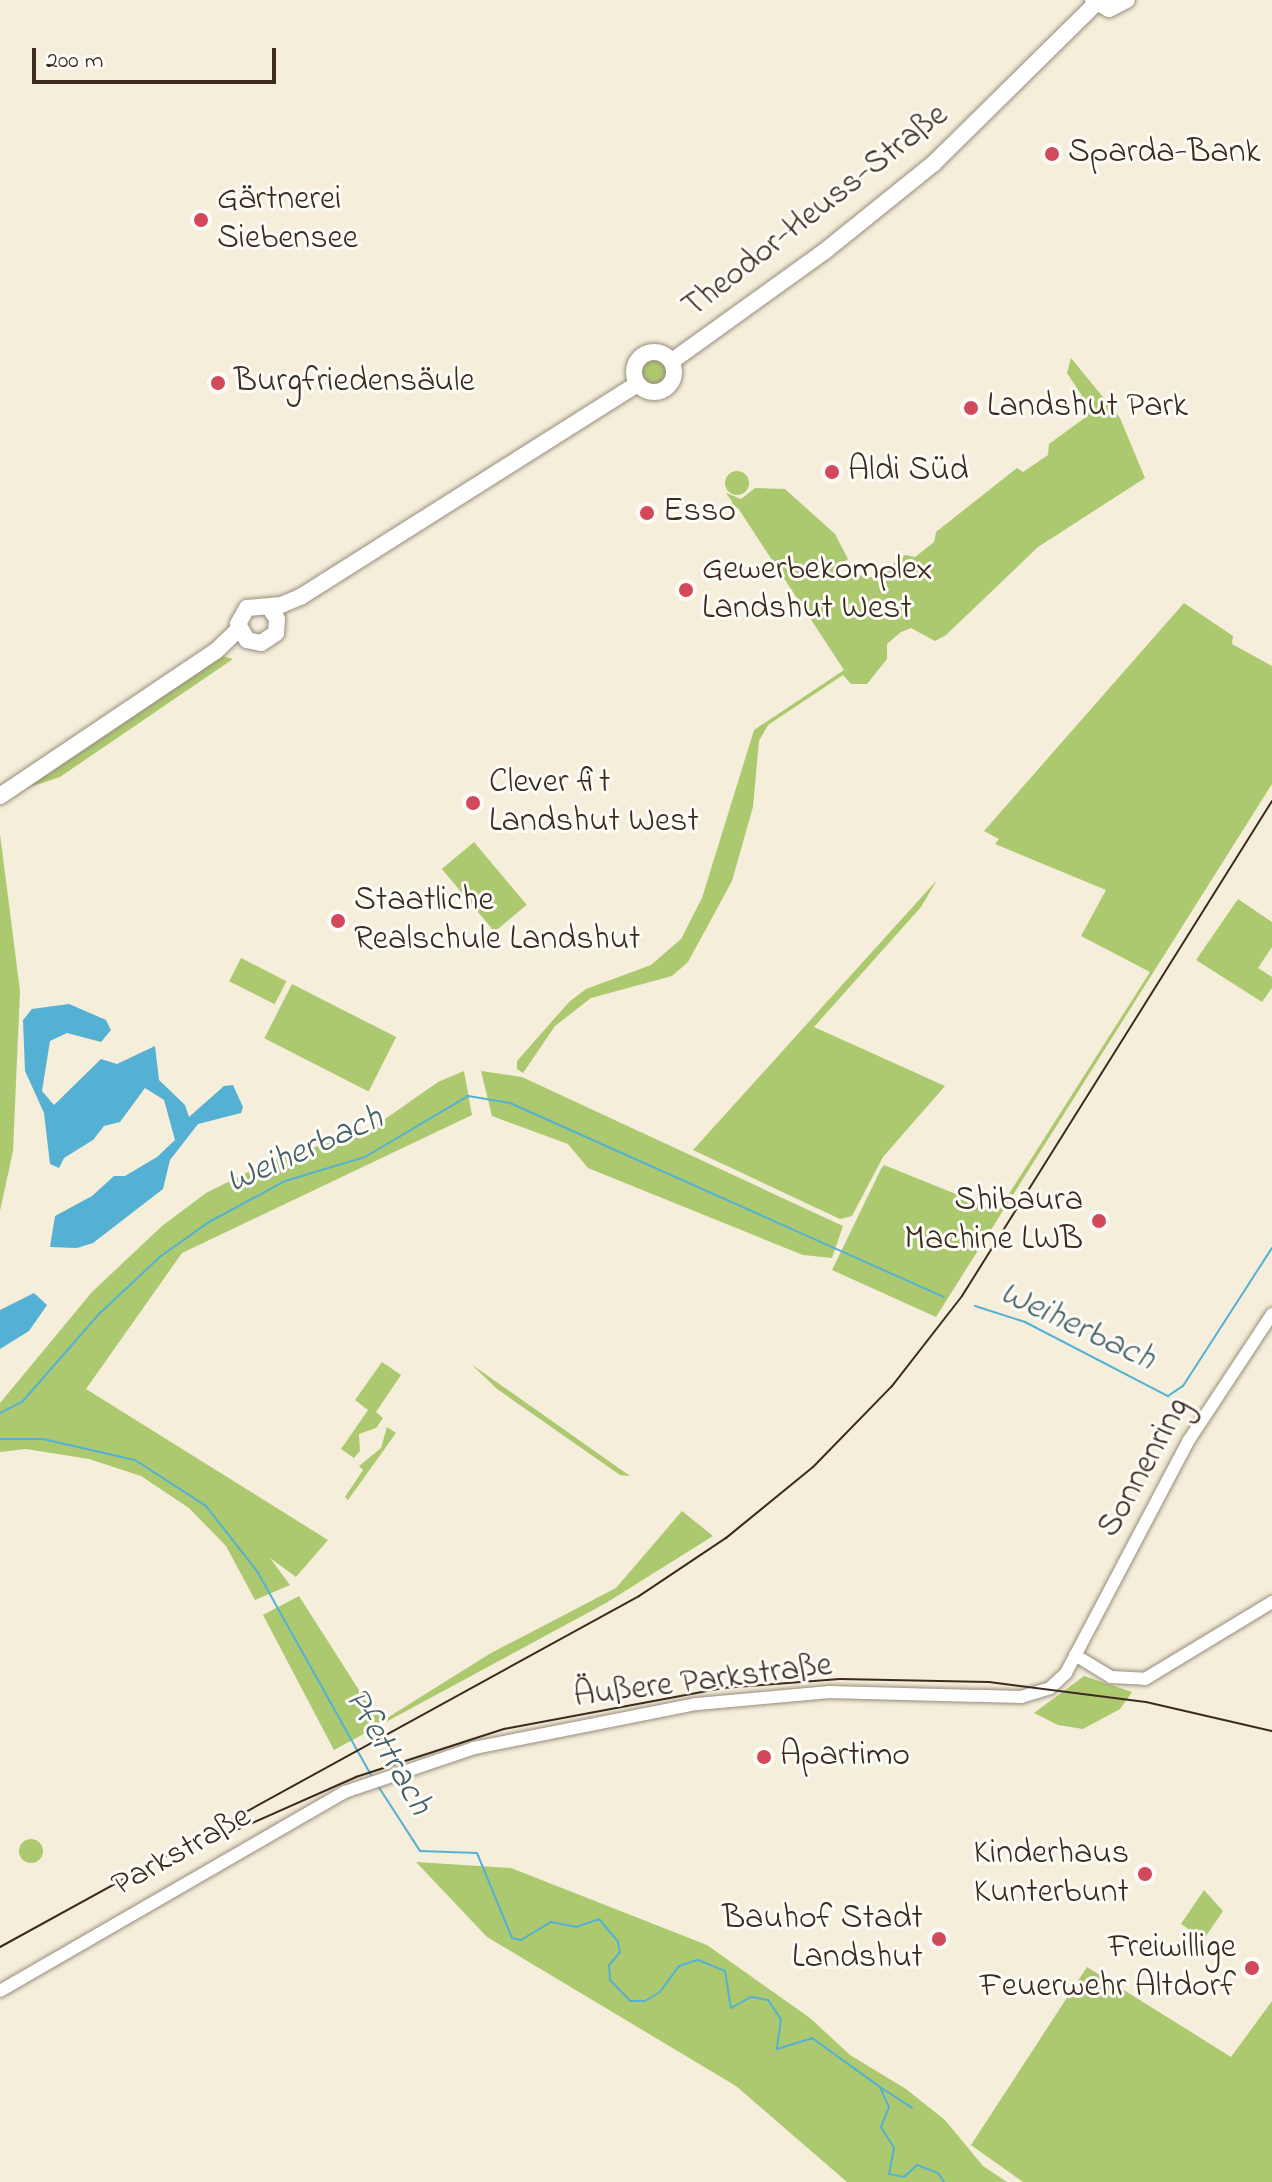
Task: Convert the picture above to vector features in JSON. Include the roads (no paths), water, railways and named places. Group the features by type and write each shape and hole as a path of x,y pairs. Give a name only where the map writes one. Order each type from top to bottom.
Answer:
{"main road":[{"name":"Theodor-Heuss-Straße","path":"672,361 813,260 933,164 1094,2 1113,9 1127,0"},
{"name":"Theodor-Heuss-Straße","path":"656,352 672,361 674,379 664,391 652,393 637,384 634,371 643,355 656,352"},
{"path":"243,635 247,608 269,607 302,596 637,384"},
{"path":"0,796 243,635 270,640 278,623 302,596"},
{"path":"269,607 278,623"}],"street":[{"name":"Sonnenring","path":"1021,1697 1050,1688 1075,1655 1189,1440 1272,1314"},
{"path":"1075,1655 1111,1677 1145,1679 1272,1602"},
{"name":"Äußere Parkstraße","path":"397,1772 545,1730 697,1704 829,1692 1021,1697"},
{"name":"Parkstraße","path":"0,1991 358,1786 397,1772"}],"water":[{"path":"69,1004 106,1020 111,1030 101,1042 67,1033 50,1041 42,1091 54,1105 101,1059 117,1064 155,1046 159,1080 185,1105 189,1117 224,1086 233,1085 243,1107 241,1113 198,1124 170,1160 163,1189 93,1243 77,1248 50,1247 55,1216 92,1196 114,1176 125,1176 157,1157 175,1140 164,1100 145,1088 120,1122 104,1126 93,1140 64,1158 59,1168 50,1164 44,1113 25,1071 23,1020 32,1009"},
{"path":"34,1293 47,1305 29,1331 0,1349 0,1310"}],"waterway":[{"name":"Weiherbach","path":"0,1413 22,1402 100,1313 161,1256 209,1222 285,1181 365,1157 468,1096 510,1103 944,1297"},
{"name":"Weiherbach","path":"975,1306 1025,1322 1168,1396 1183,1386 1272,1248"},
{"name":"Pfettrach","path":"0,1439 43,1439 135,1460 206,1506 257,1571 372,1777"},
{"name":"Pfettrach","path":"378,1786 420,1851 477,1853 512,1938 521,1940 551,1922 576,1927 599,1919 618,1942 620,1952 609,1965 610,1980 630,2001 645,2001 660,1992 679,1966 698,1960 725,1971 731,2008 751,1997 768,2000 781,2019 777,2049 812,2038 880,2087 889,2107 881,2127 894,2148 889,2174 904,2177 917,2165 938,2173 944,2182"},
{"name":"Pfettrach","path":"880,2087 912,2108"}],"railway":[{"path":"0,1947 639,1596 726,1538 813,1467 892,1386 962,1296 1272,801"},
{"path":"232,1832 356,1777 504,1729 723,1688 840,1679 989,1682 1146,1702 1272,1731"}],"place":[{"name":"Sparda-Bank","path":"1052,154"},
{"name":"Gärtnerei Siebensee","path":"201,220"},
{"name":"Burgfriedensäule","path":"218,383"},
{"name":"Landshut Park","path":"971,408"},
{"name":"Aldi Süd","path":"832,472"},
{"name":"Esso","path":"647,513"},
{"name":"Gewerbekomplex Landshut West","path":"686,590"},
{"name":"Clever fit Landshut West","path":"473,803"},
{"name":"Staatliche Realschule Landshut","path":"338,921"},
{"name":"Shibaura Machine LWB","path":"1099,1221"},
{"name":"Apartimo","path":"764,1757"},
{"name":"Kinderhaus Kunterbunt","path":"1145,1874"},
{"name":"Bauhof Stadt Landshut","path":"939,1939"},
{"name":"Freiwillige Feuerwehr Altdorf","path":"1252,1968"}]}
